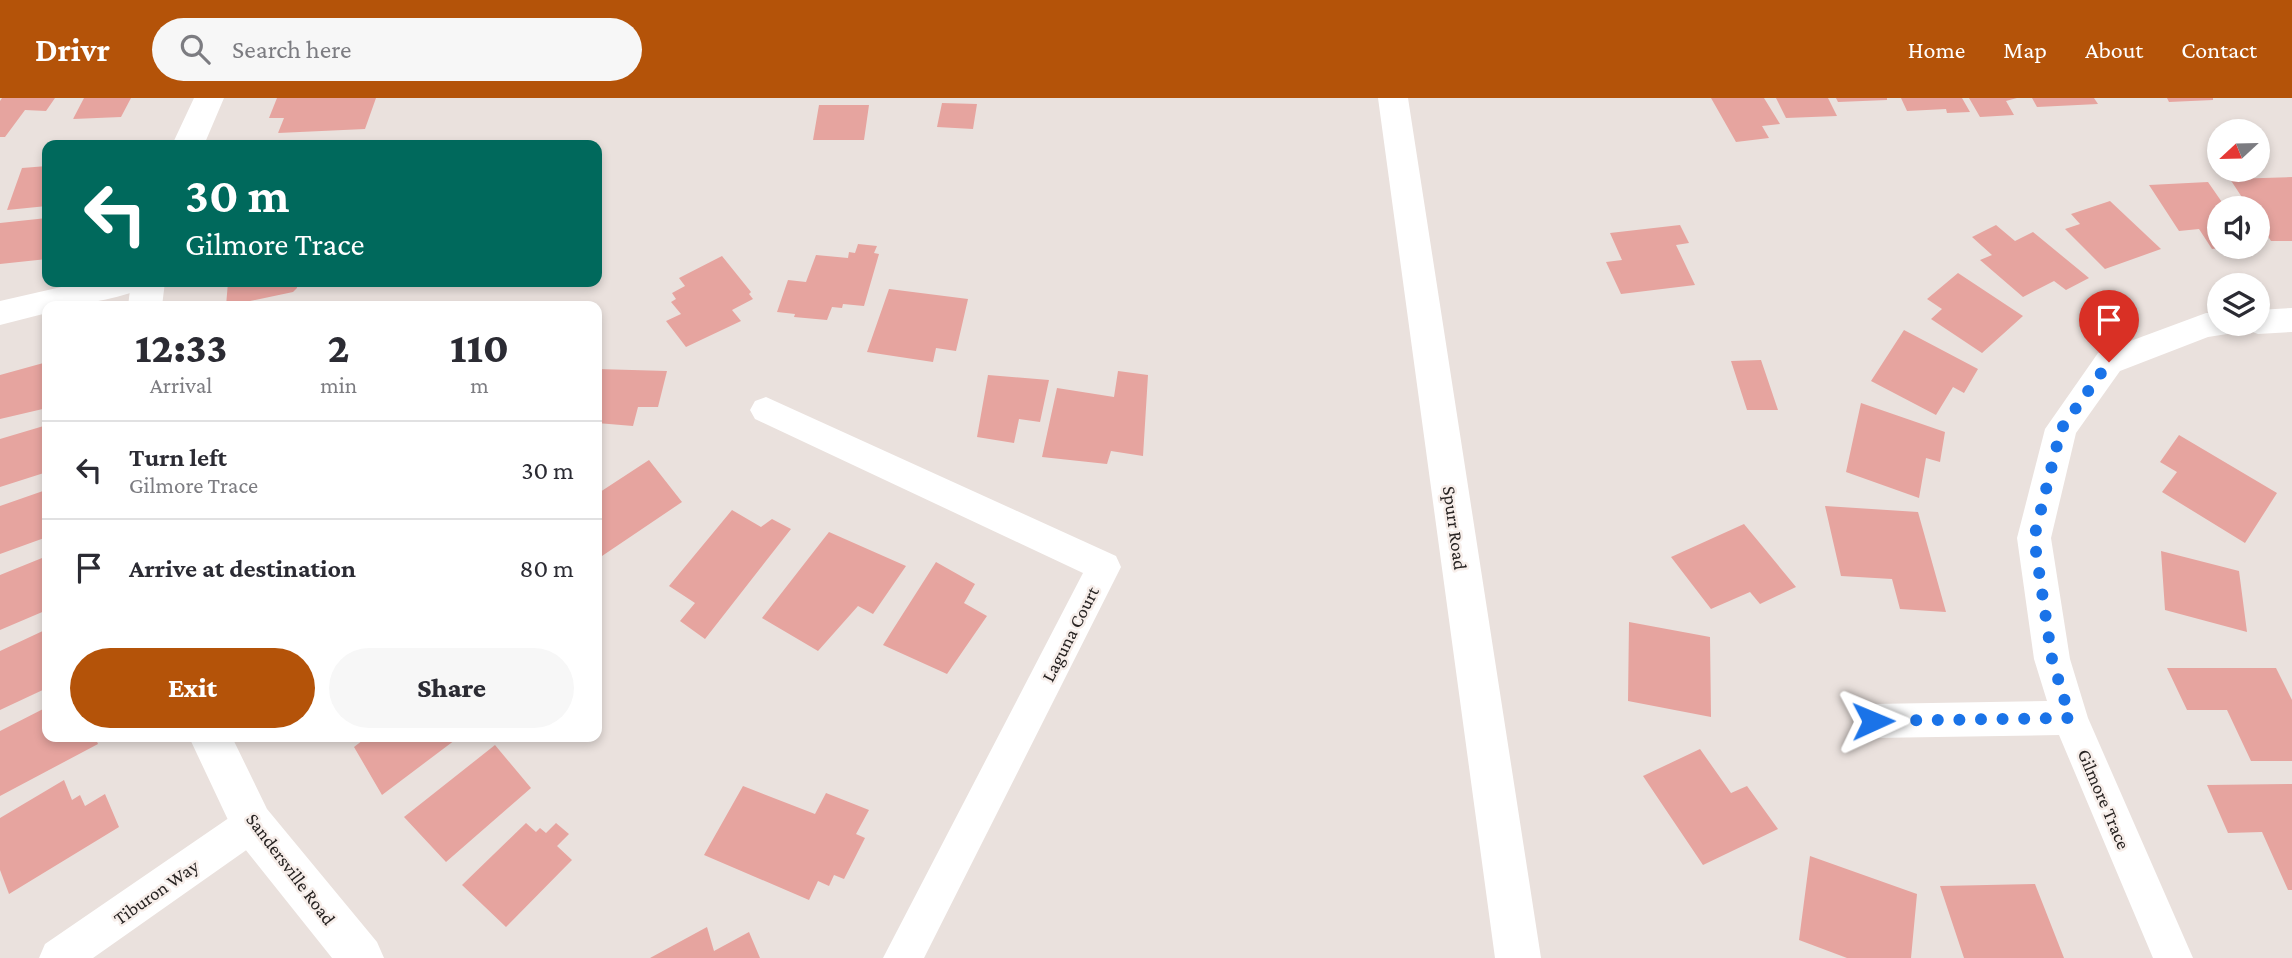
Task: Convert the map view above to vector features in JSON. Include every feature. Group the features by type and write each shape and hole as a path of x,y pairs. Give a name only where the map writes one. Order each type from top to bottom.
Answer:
{"street":[{"path":"190,140 209,98"},
{"name":"Spurr Road","path":"1393,98 1518,958"},
{"path":"50,301 109,287"},
{"path":"0,313 42,303"},
{"path":"2270,321 2292,320"},
{"name":"Gilmore Trace","path":"2173,958 2070,718 2052,659 2034,538 2061,429 2109,362 2207,325"},
{"name":"Laguna Court","path":"766,410 1104,567 903,958"},
{"path":"1873,721 2070,718"},
{"name":"Sandersville Road","path":"212,742 252,824 361,958"},
{"name":"Tiburon Way","path":"59,958 252,824"}],"building":[{"path":"2,98 55,98 46,111 25,110 5,137 0,137"},
{"path":"84,98 131,98 121,117 73,119"},
{"path":"277,98 376,98 365,129 278,133 284,118 269,118"},
{"path":"1711,98 1764,98 1780,124 1762,126 1769,138 1736,142"},
{"path":"1776,98 1828,98 1837,116 1786,118"},
{"path":"1836,98 1887,98 1887,100 1838,102"},
{"path":"1901,98 1962,98 1970,112 1947,113 1946,109 1907,111"},
{"path":"1969,98 2017,98 2006,101 2014,115 1980,117"},
{"path":"2032,98 2094,98 2098,104 2037,107"},
{"path":"2167,98 2213,98 2213,100 2169,102"},
{"path":"942,103 977,104 973,129 937,127"},
{"path":"819,105 869,105 864,140 813,140"},
{"path":"42,166 42,206 7,210 22,168"},
{"path":"2292,177 2292,241 2270,239 2270,196 2241,196 2232,182 2270,182 2270,178"},
{"path":"2208,182 2218,196 2207,196 2207,241 2199,229 2179,231 2149,185"},
{"path":"2110,201 2161,249 2105,269 2065,229 2080,224 2071,214"},
{"path":"42,219 42,260 0,264 0,223"},
{"path":"1680,225 1689,243 1676,245 1695,285 1621,294 1606,262 1622,260 1610,233"},
{"path":"1996,225 2015,241 2033,232 2089,278 2066,290 2054,281 2023,297 1980,260 1992,255 1972,237"},
{"path":"858,244 877,246 874,253 879,254 864,306 843,304 842,308 832,307 827,320 794,317 795,314 777,312 788,280 806,282 816,255 848,258 849,252 855,253"},
{"path":"722,256 751,292 749,294 753,299 732,310 741,321 686,347 666,321 681,314 671,302 676,299 672,293 685,286 679,278"},
{"path":"1958,273 2023,316 1982,353 1931,319 1942,309 1927,299"},
{"path":"228,287 297,287 293,292 250,301 226,301"},
{"path":"889,289 968,299 956,351 936,348 933,362 867,352"},
{"path":"1904,330 1978,369 1964,393 1953,387 1936,415 1871,381"},
{"path":"1761,360 1778,410 1747,410 1731,361"},
{"path":"42,363 42,409 0,419 0,375"},
{"path":"602,369 667,371 658,407 638,407 633,426 602,423"},
{"path":"1118,371 1148,375 1143,456 1111,451 1107,464 1042,457 1057,388 1114,397"},
{"path":"988,375 1049,380 1040,422 1019,419 1014,443 977,437"},
{"path":"1861,403 1945,432 1940,462 1926,458 1919,498 1846,472"},
{"path":"42,426 42,474 0,487 0,439"},
{"path":"2179,435 2277,493 2245,543 2162,492 2177,472 2160,462"},
{"path":"649,460 682,502 602,556 602,491"},
{"path":"42,491 42,539 0,554 0,506"},
{"path":"1825,506 1918,512 1946,612 1900,609 1892,579 1841,576"},
{"path":"732,510 761,527 772,519 791,529 705,639 680,621 695,603 669,586"},
{"path":"1744,524 1796,587 1760,604 1750,592 1711,609 1671,557"},
{"path":"829,532 906,566 873,614 858,606 818,651 762,618"},
{"path":"2161,551 2239,571 2247,632 2165,610"},
{"path":"42,558 42,612 0,630 0,575"},
{"path":"936,562 975,584 964,603 987,616 947,674 883,645"},
{"path":"1629,622 1710,637 1711,717 1628,701"},
{"path":"42,631 42,690 0,710 0,651"},
{"path":"2167,668 2276,668 2292,700 2292,761 2251,761 2227,710 2187,710"},
{"path":"42,710 42,742 98,744 0,796 0,731"},
{"path":"360,742 452,742 382,795 354,747"},
{"path":"495,745 531,788 446,862 404,817"},
{"path":"1700,749 1731,793 1747,786 1778,829 1703,865 1643,776"},
{"path":"64,780 72,800 80,795 85,806 105,794 119,827 9,894 0,870 0,818"},
{"path":"2292,784 2292,890 2288,890 2262,832 2228,833 2207,785"},
{"path":"743,786 815,814 826,793 869,810 856,834 865,838 844,879 834,875 829,886 818,881 809,900 704,855"},
{"path":"526,823 536,832 540,828 546,833 556,823 569,834 557,846 572,860 506,927 462,885"},
{"path":"1810,856 1917,894 1911,958 1847,958 1799,940"},
{"path":"2035,884 2064,958 1964,958 1940,886"},
{"path":"707,927 714,951 749,932 760,958 650,958"}],"route":[{"path":"1873,721 2070,718 2052,659 2034,538 2061,429 2109,362"}]}
